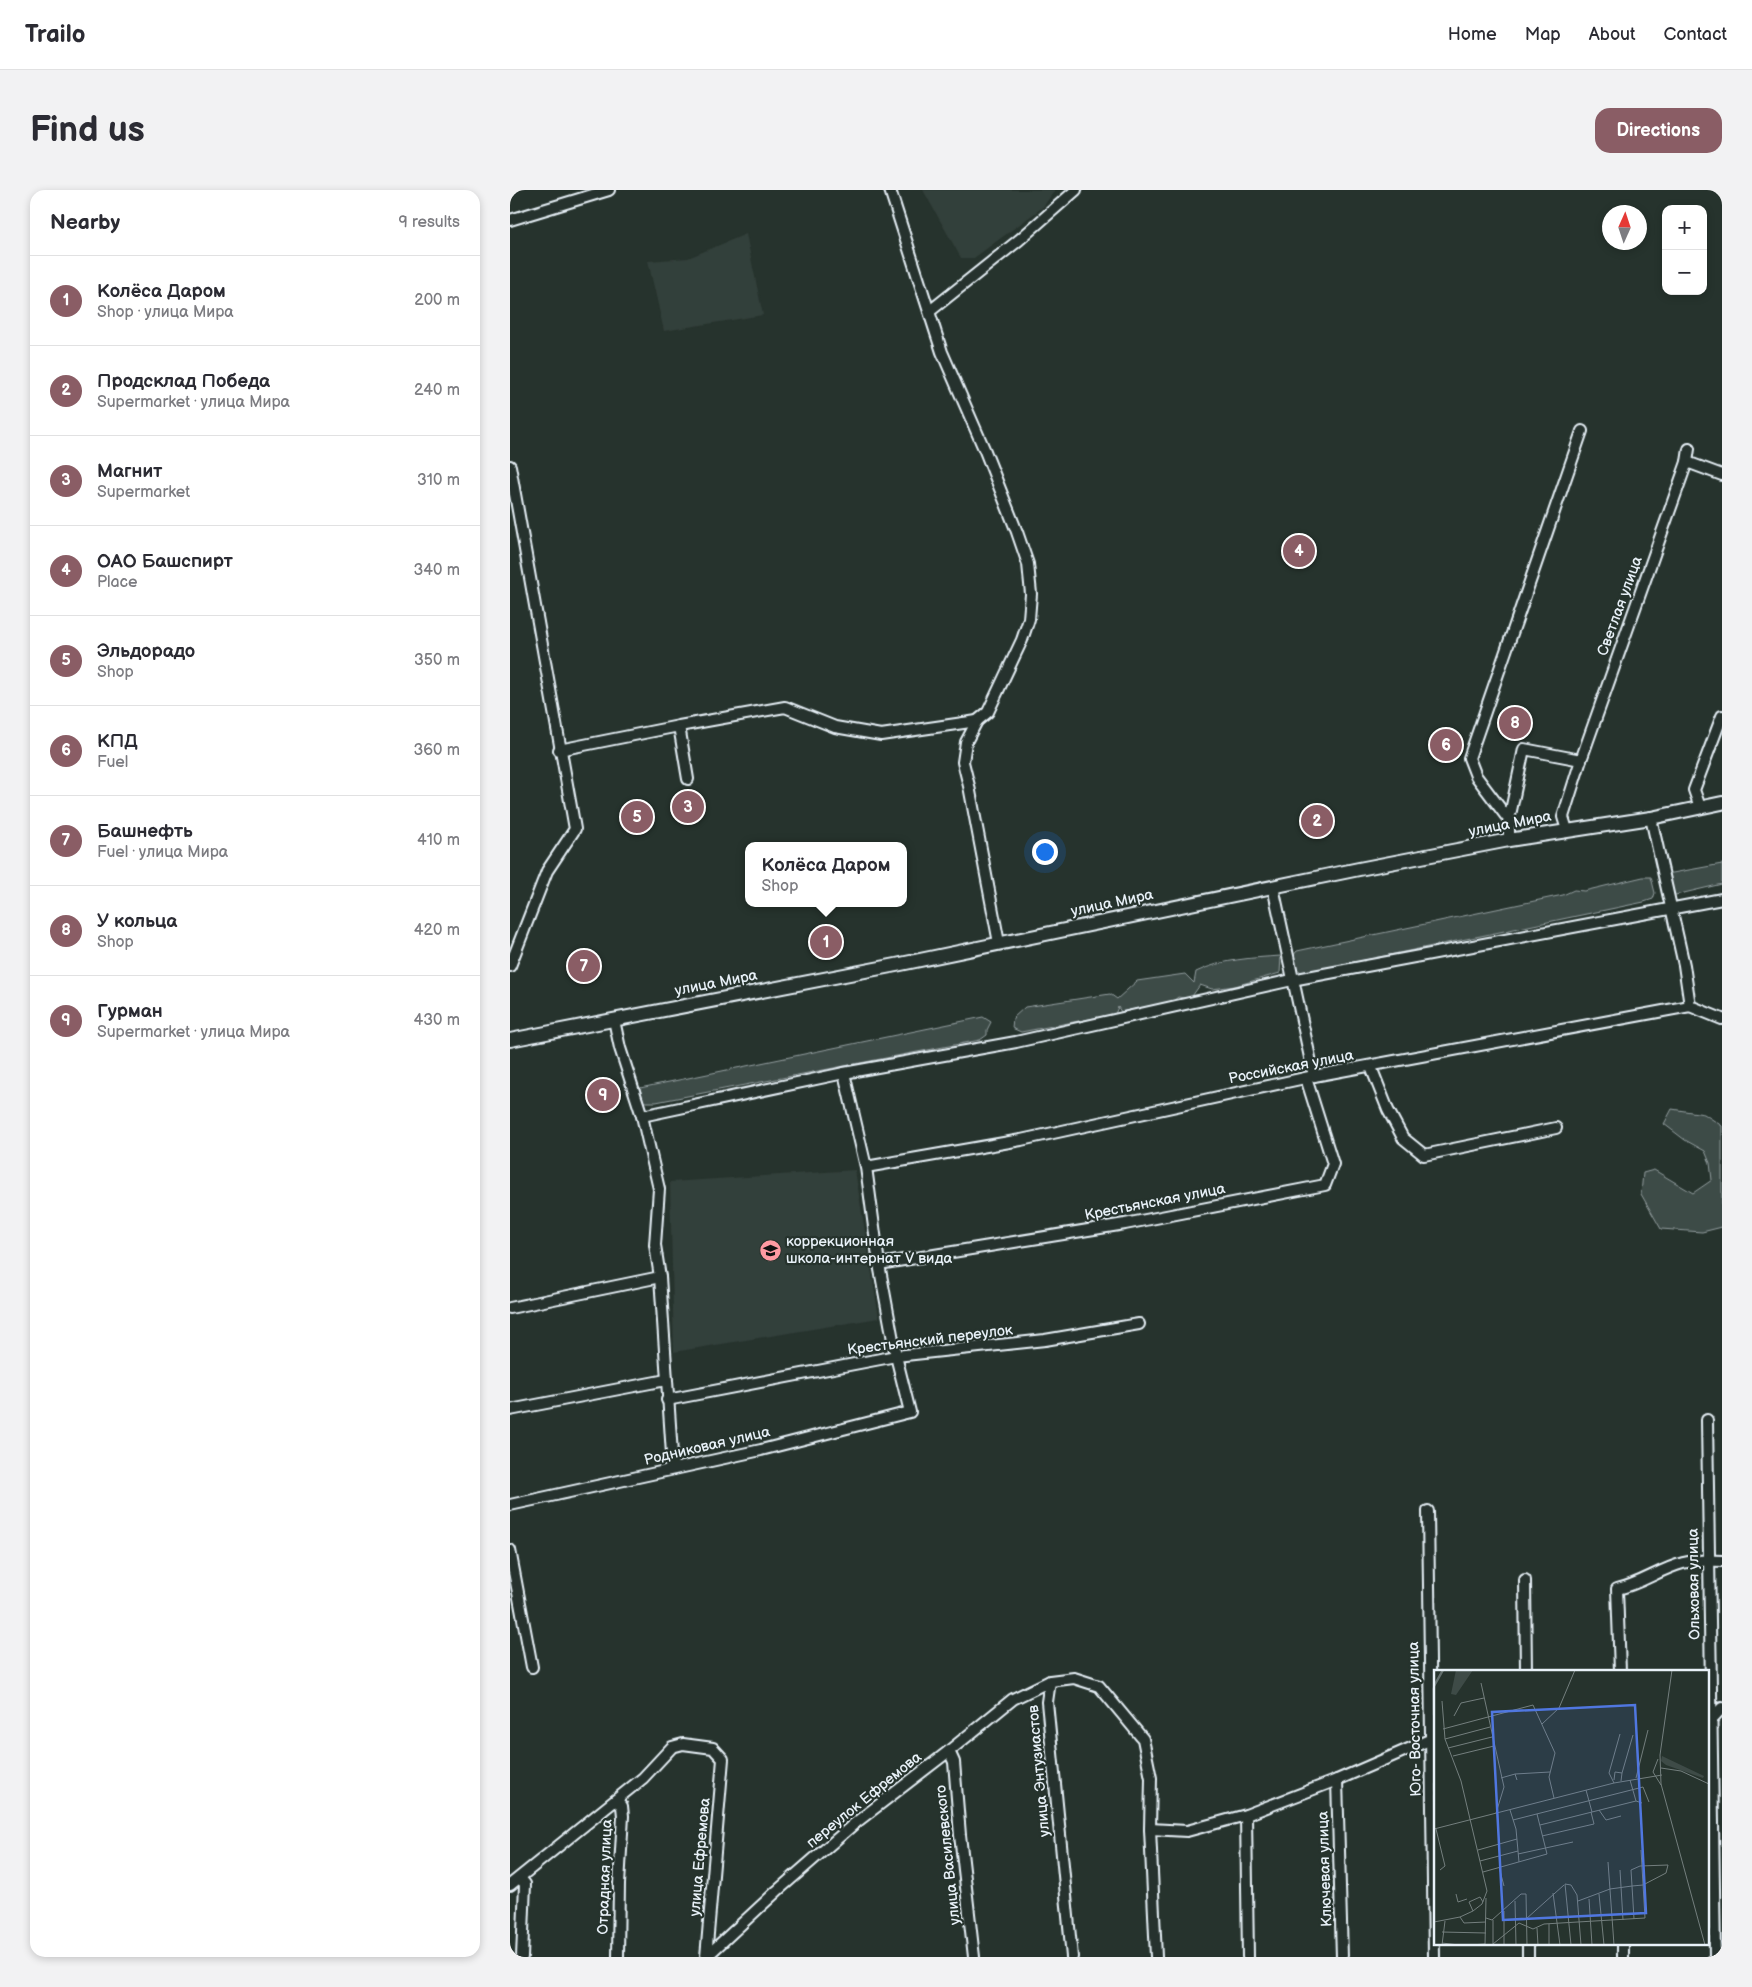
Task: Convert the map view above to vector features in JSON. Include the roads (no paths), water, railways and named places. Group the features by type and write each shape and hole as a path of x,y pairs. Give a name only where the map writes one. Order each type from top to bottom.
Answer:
{"main road":[{"name":"улица Мира","path":"510,1040 999,944 1273,886 1509,840 1651,818 1722,803"}],"street":[{"path":"510,220 609,190"},
{"path":"890,190 942,352 1018,532 1028,564 1031,594 1029,619 1022,640 988,712 977,721 966,742 963,762 970,786 999,944"},
{"path":"930,311 1019,240 1076,190"},
{"path":"1508,820 1476,776 1469,758 1582,432"},
{"name":"Светлая улица","path":"1567,830 1563,817 1581,760 1688,462 1689,449"},
{"path":"1688,462 1722,475"},
{"path":"510,466 559,750 575,829 547,871 510,966"},
{"path":"559,750 785,707 835,727 881,735 977,721"},
{"path":"1700,808 1694,790 1722,716"},
{"path":"678,726 688,779"},
{"path":"1509,840 1508,820 1524,749 1581,760"},
{"path":"1651,818 1684,965 1690,1006 1722,1019"},
{"path":"1273,886 1310,1077"},
{"path":"642,1116 844,1073 1016,1042 1292,980 1722,899"},
{"name":"Российская улица","path":"866,1167 1021,1140 1310,1077 1690,1006"},
{"path":"614,1020 620,1048 642,1116 659,1189 655,1245 660,1277 673,1469"},
{"path":"1371,1067 1388,1110 1403,1138 1424,1155 1556,1128"},
{"path":"844,1073 866,1167 879,1264 896,1356"},
{"name":"Крестьянская улица","path":"879,1264 1125,1224 1325,1185 1333,1164 1310,1077"},
{"path":"510,1308 660,1277"},
{"name":"Крестьянский переулок","path":"668,1400 896,1356 1045,1340 1139,1324"},
{"name":"Родниковая улица","path":"510,1505 761,1450 910,1412 896,1356"},
{"path":"510,1410 666,1380"},
{"name":"Ольховая улица","path":"1707,1420 1709,1670"},
{"name":"Юго- Восточная улица","path":"1428,1511 1433,1738 1434,1957"},
{"path":"510,1550 532,1667"},
{"path":"1620,1670 1617,1589 1633,1586 1681,1564 1708,1560 1722,1561"},
{"path":"1525,1580 1526,1670"},
{"path":"1050,1681 1074,1678 1099,1686 1143,1738 1152,1778 1150,1829 1156,1957"},
{"name":"переулок Ефремова","path":"706,1957 777,1891 854,1824 1013,1699 1050,1681"},
{"name":"улица Энтузиастов","path":"1050,1681 1047,1702 1072,1957"},
{"path":"1710,1722 1722,1708"},
{"name":"Ольховая улица","path":"1710,1722 1715,1957"},
{"path":"1150,1829 1187,1831 1246,1815 1337,1780 1414,1748 1433,1738"},
{"name":"улица Ефремова","path":"616,1800 643,1778 672,1747 683,1744 713,1748 723,1759 706,1957"},
{"name":"улица Василевского","path":"949,1751 954,1762 974,1957"},
{"name":"Ключевая улица","path":"1337,1780 1342,1957"},
{"path":"510,1885 616,1800"},
{"name":"Отрадная улица","path":"616,1800 622,1806 623,1816 619,1884 618,1957"},
{"path":"1246,1815 1248,1957"},
{"path":"520,1878 525,1884 522,1957"},
{"path":"1528,1944 1528,1957"},
{"path":"1623,1944 1623,1957"}],"place":[{"name":"ОАО Башспирт","path":"1299,551"},
{"name":"У кольца","path":"1515,723"},
{"name":"КПД","path":"1446,745"},
{"name":"Магнит","path":"688,807"},
{"name":"Эльдорадо","path":"637,817"},
{"name":"Продсклад Победа","path":"1317,821"},
{"name":"Колёса Даром","path":"826,942"},
{"name":"Башнефть","path":"584,966"},
{"name":"Гурман","path":"603,1095"},
{"name":"коррекционная школа-интернат V вида","path":"770,1250"}]}
